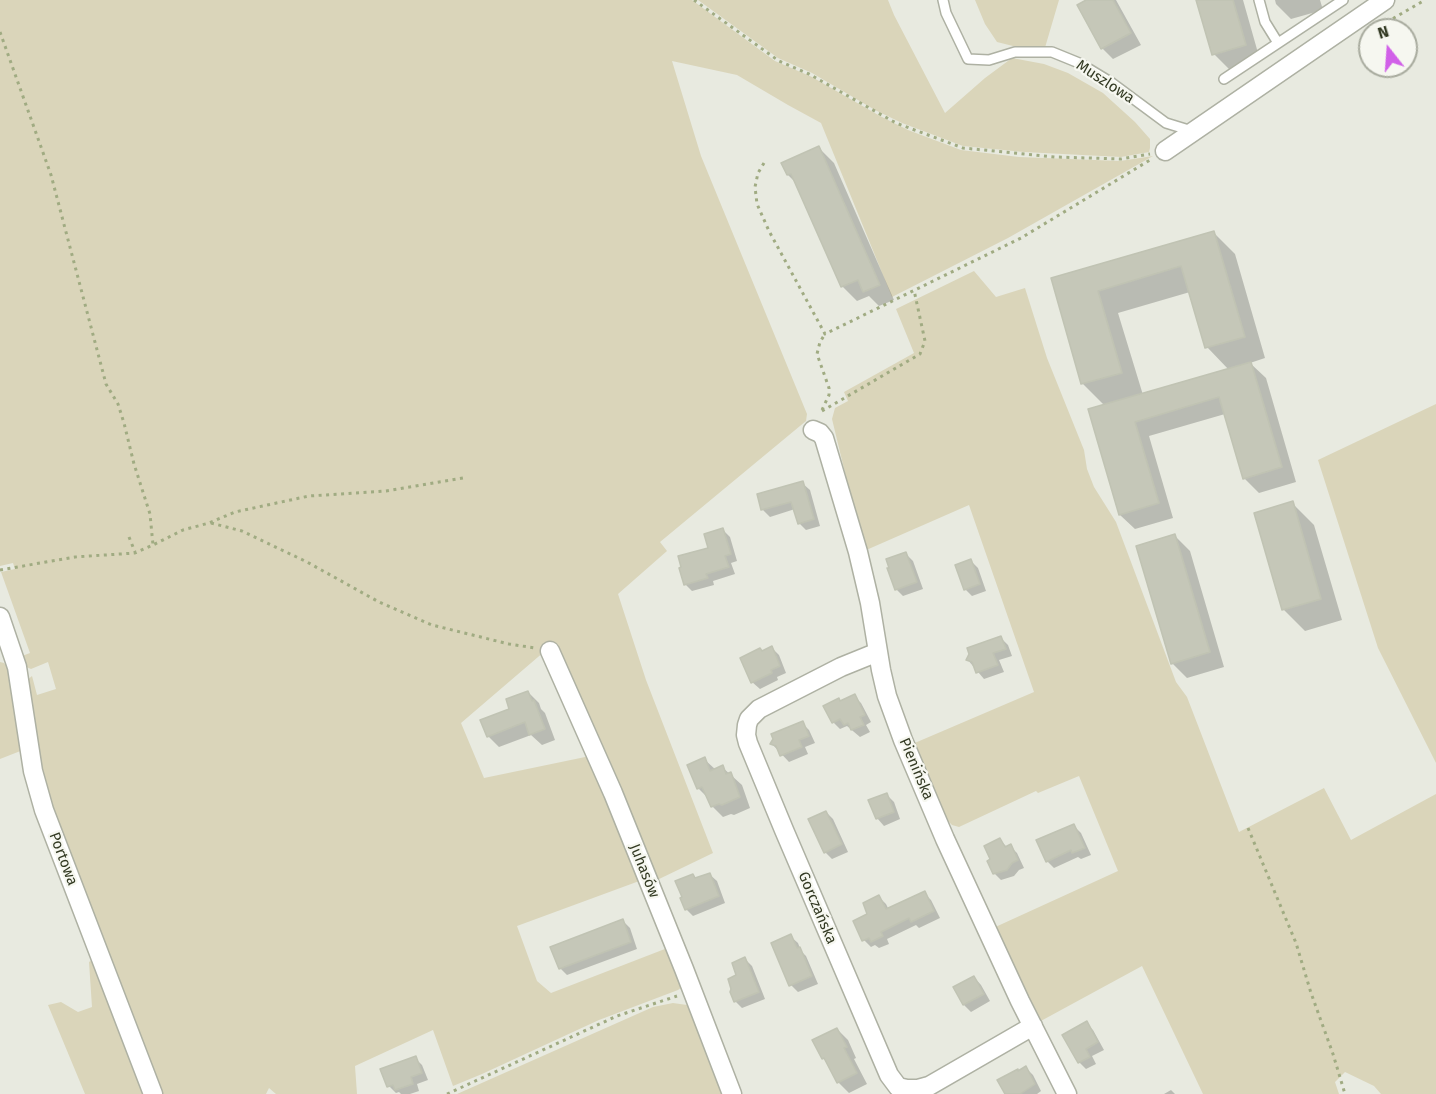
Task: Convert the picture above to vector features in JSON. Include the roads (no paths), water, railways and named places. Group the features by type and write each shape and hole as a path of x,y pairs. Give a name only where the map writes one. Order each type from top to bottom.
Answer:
{"street":[{"path":"1165,151 1385,0"},
{"name":"Pienińska","path":"813,430 824,438 858,552 887,696 903,740 945,840 1067,1094"},
{"name":"Portowa","path":"0,617 6,651 17,667 33,771 44,810 153,1094"},
{"name":"Juhasów","path":"550,651 613,794 732,1094"},
{"name":"Gorczańska","path":"878,652 841,667 759,709 749,719 748,743 784,830 889,1076 898,1087 918,1089 929,1086 1033,1026"}],"lane":[{"name":"Muszlowa","path":"943,0 946,13 968,59 989,60 1015,52 1052,52 1079,63 1112,83 1166,123 1192,131"},
{"path":"1259,0 1265,22 1278,43"},
{"path":"1224,79 1343,0"}]}
